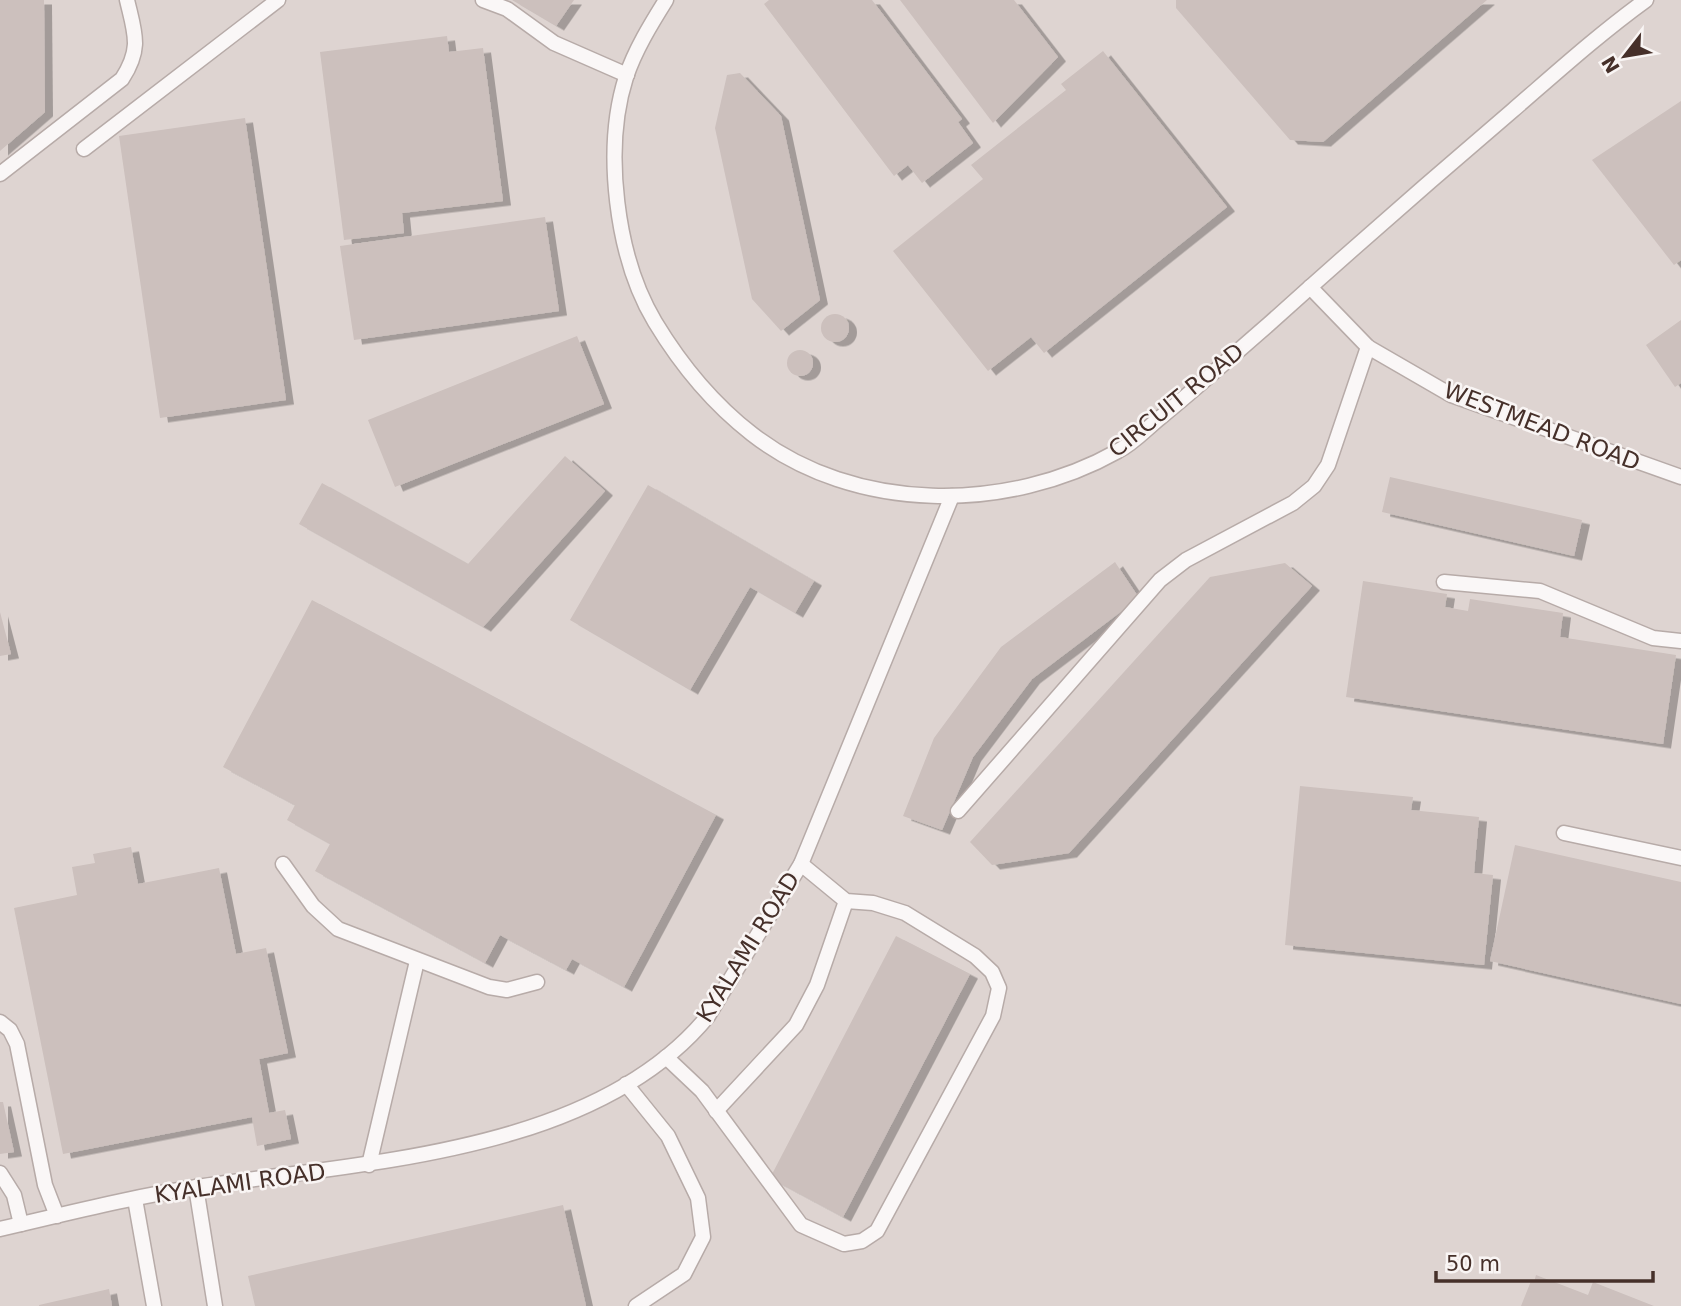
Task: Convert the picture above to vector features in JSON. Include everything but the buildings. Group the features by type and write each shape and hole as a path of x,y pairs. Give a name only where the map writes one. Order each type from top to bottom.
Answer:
{"lane":[{"path":"0,174 122,79 133,62 137,42 128,0"},
{"path":"84,149 278,0"},
{"path":"482,0 507,9 554,43 627,75"},
{"name":"CIRCUIT ROAD","path":"666,0 627,75 618,111 616,192 625,241 645,305 675,356 708,395 754,436 806,465 868,489 952,496 1005,493 1048,482 1121,450 1500,121 1646,0"},
{"name":"WESTMEAD ROAD","path":"1310,287 1368,347 1451,395 1681,477"},
{"path":"958,811 1160,580 1186,560 1293,503 1314,486 1328,465 1368,347"},
{"name":"KYALAMI ROAD","path":"0,1229 196,1187 369,1165 468,1147 587,1105 626,1084 666,1057 691,1037 708,1016 801,864 952,496"},
{"path":"1444,582 1540,591 1653,638 1681,641"},
{"path":"1564,833 1681,858"},
{"path":"283,864 313,906 338,929 489,987 507,990 537,982"},
{"path":"666,1057 702,1091 802,1225 844,1244 862,1241 877,1230 993,1016 999,988 992,972 975,956 905,913 873,903 846,901 801,864"},
{"path":"716,1111 796,1025 817,985 846,901"},
{"path":"369,1165 417,961"},
{"path":"0,1022 10,1030 17,1044 45,1185 57,1216"},
{"path":"626,1084 668,1136 698,1198 703,1237 684,1274 636,1306"},
{"path":"0,1173 14,1195 21,1224"},
{"path":"196,1187 215,1306"},
{"path":"135,1199 154,1306"}],"shaded area":[{"path":"0,0 1681,0 1681,1306 0,1306"}]}
